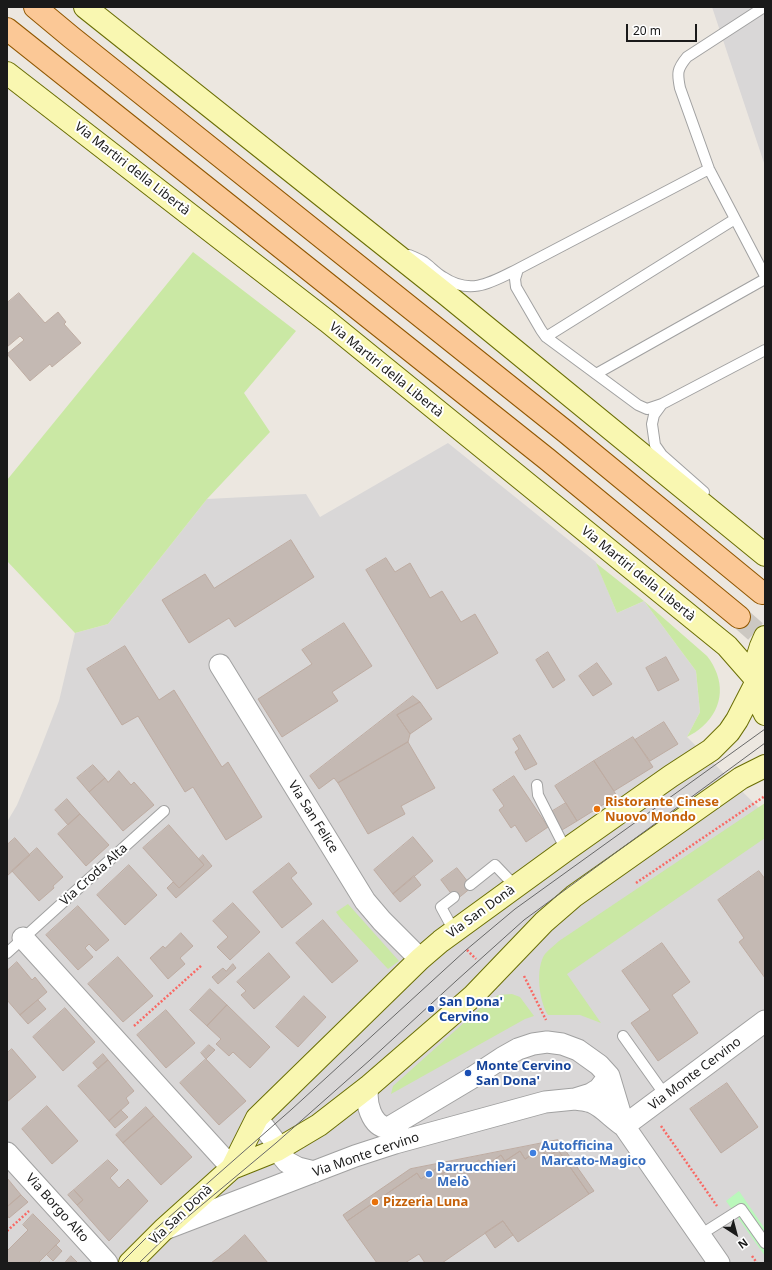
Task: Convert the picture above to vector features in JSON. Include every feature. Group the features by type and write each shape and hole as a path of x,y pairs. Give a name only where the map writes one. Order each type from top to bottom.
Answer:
{"main road":[{"path":"35,7 71,38 566,432 762,593"},
{"path":"85,7 378,240 765,555"},
{"path":"7,29 547,459 739,617"},
{"name":"Via Martiri della Libertà","path":"7,73 327,321 727,646 755,681"},
{"name":"Via San Donà","path":"765,637 757,656 755,681 759,701 765,714"},
{"name":"Via San Donà","path":"232,1168 257,1118 420,959 454,931 515,886 671,776 711,750 729,732 737,720 755,681"},
{"name":"Via San Donà","path":"130,1263 163,1230 232,1168 278,1150 319,1125 368,1087 473,996 544,922 574,896 742,778 765,766"}],"street":[{"name":"Via San Felice","path":"220,665 365,901 382,921 420,959"},
{"path":"23,938 232,1168"},
{"name":"Via Monte Cervino","path":"624,1126 765,1021"},
{"name":"Via Monte Cervino","path":"368,1087 367,1100 370,1111 378,1124 382,1127 388,1128 502,1058 533,1044 547,1042 562,1044 578,1050 599,1065 609,1076 624,1126 719,1263"},
{"name":"Via Monte Cervino","path":"163,1230 355,1156 395,1143 545,1102 575,1099 591,1094 599,1089 609,1076"},
{"name":"Via Monte Cervino","path":"575,1099 591,1102 624,1126"},
{"path":"257,1118 276,1143 278,1150 287,1162 293,1166 314,1172"},
{"name":"Via Borgo Alto","path":"7,1153 107,1263"}],"lane":[{"path":"596,374 765,278 709,168 677,76 680,66 687,57 764,7"},
{"path":"378,240 423,262 454,284 466,287 481,286 518,269 709,168"},
{"path":"546,337 735,219"},
{"path":"518,269 515,278 516,287 546,337 638,405 647,409 662,404 765,350"},
{"path":"662,404 654,415 652,424 655,445 662,455 714,500"},
{"path":"725,510 765,544"},
{"path":"537,785 538,795 566,850"},
{"name":"Via Croda Alta","path":"7,953 164,811"},
{"path":"470,885 495,865 515,886"},
{"path":"454,897 441,907 454,931"},
{"path":"623,1036 665,1095"},
{"path":"700,1235 741,1209 765,1243"}],"path":[{"path":"635,884 765,796"},
{"path":"117,1041 202,965"},
{"path":"522,973 544,1019"},
{"path":"7,1231 46,1195"}],"shaded area":[{"path":"712,7 765,7 765,166"},
{"path":"448,443 596,562 617,613 644,601 696,671 700,712 687,737 765,814 765,1263 7,1263 7,822 17,805 59,701 75,633 108,624 207,499 306,494 320,517"}],"green space":[{"path":"193,252 296,331 244,393 270,432 207,499 108,624 75,633 7,561 7,480"},
{"path":"596,563 644,601 617,613"},
{"path":"644,601 707,656 717,674 720,693 715,711 702,727 687,737 700,712 696,671"},
{"path":"765,803 765,838 567,974 601,1023 580,1015 548,1015 542,1002 539,976 542,960 548,950 559,941"},
{"path":"348,904 399,961 388,969 341,919 336,912"},
{"path":"512,994 520,997 534,1016 525,1019 391,1094 393,1086 485,1004 498,995"},
{"path":"739,1191 765,1229 765,1256 726,1201"}],"building":[{"path":"19,293 45,323 58,312 66,322 64,324 81,343 52,367 50,364 30,381 7,354 24,340 20,336 7,347 7,303"},
{"path":"291,540 314,577 235,627 229,618 189,643 162,600 205,574 214,588"},
{"path":"386,558 395,572 410,563 430,598 442,591 461,622 475,614 498,653 437,689 366,570"},
{"path":"344,623 372,666 332,692 338,701 282,737 258,699 312,664 302,650"},
{"path":"125,646 159,700 174,690 222,767 228,762 262,817 226,840 193,787 185,792 138,716 122,725 87,669"},
{"path":"548,652 565,680 553,688 536,660"},
{"path":"666,657 679,680 658,691 646,668"},
{"path":"597,663 612,684 593,696 579,676"},
{"path":"413,696 420,702 397,715 410,734 408,742 338,783 334,778 319,789 310,776"},
{"path":"420,702 432,719 410,734 397,715"},
{"path":"664,722 678,744 650,761 635,740"},
{"path":"520,735 537,764 525,770 515,752 519,749 513,739"},
{"path":"633,737 653,767 614,791 594,761"},
{"path":"408,742 435,788 401,806 405,814 368,834 338,783"},
{"path":"594,761 617,796 577,821 555,786"},
{"path":"93,765 105,778 89,792 77,778"},
{"path":"119,771 131,785 134,782 154,805 123,831 89,792 105,778 108,782"},
{"path":"514,776 548,827 526,842 515,825 511,828 499,810 504,806 493,790"},
{"path":"67,799 80,814 68,825 55,810"},
{"path":"566,803 577,821 562,830 551,812"},
{"path":"80,814 109,845 86,866 58,834"},
{"path":"169,825 204,865 179,888 143,848"},
{"path":"413,837 433,861 393,894 374,870"},
{"path":"15,838 30,855 7,876 7,845"},
{"path":"37,848 63,877 53,886 54,888 39,901 12,871"},
{"path":"203,855 212,866 176,898 167,888 173,882 179,888 204,865 199,859"},
{"path":"289,863 297,873 291,878 312,904 282,928 253,892"},
{"path":"129,865 157,895 125,925 97,895"},
{"path":"457,868 472,887 456,900 441,880"},
{"path":"759,871 765,879 765,978 739,942 744,938 718,900"},
{"path":"414,876 421,885 400,902 393,894"},
{"path":"233,903 260,932 230,960 217,947 228,937 213,921"},
{"path":"78,906 109,940 96,951 89,944 85,948 93,957 78,970 46,935"},
{"path":"323,920 358,961 332,983 296,943"},
{"path":"181,933 193,946 180,958 185,964 168,979 150,958 163,946 165,948"},
{"path":"662,943 690,982 672,995 698,1033 658,1061 631,1023 650,1010 622,971"},
{"path":"269,953 290,977 254,1009 241,995 246,991 237,982"},
{"path":"118,957 153,996 123,1022 88,984"},
{"path":"17,962 32,980 35,977 47,992 20,1015 7,1000 7,971"},
{"path":"233,964 236,968 218,984 212,977 223,968 226,971"},
{"path":"210,989 227,1005 207,1026 190,1010"},
{"path":"304,996 326,1017 298,1047 276,1027"},
{"path":"38,1000 46,1009 28,1024 20,1015"},
{"path":"227,1005 270,1047 250,1068 233,1052 229,1056 216,1044 221,1039 207,1026"},
{"path":"65,1008 95,1042 63,1071 33,1037"},
{"path":"166,1010 195,1043 166,1068 137,1035"},
{"path":"209,1045 215,1050 206,1059 201,1053"},
{"path":"12,1049 36,1077 7,1102 7,1053"},
{"path":"103,1054 108,1060 98,1069 93,1063"},
{"path":"206,1059 246,1101 219,1125 180,1083"},
{"path":"108,1060 134,1091 126,1098 129,1103 109,1121 78,1086"},
{"path":"727,1083 758,1127 721,1153 690,1109"},
{"path":"47,1106 78,1141 52,1164 22,1129"},
{"path":"146,1107 154,1116 123,1143 116,1135"},
{"path":"121,1110 128,1117 115,1128 109,1121"},
{"path":"154,1116 192,1157 161,1185 123,1143"},
{"path":"558,1140 594,1191 589,1194 558,1150 547,1157 541,1148 525,1159 520,1151 505,1161 501,1155 484,1167 479,1160 463,1171 458,1163 442,1174 437,1168 421,1179 417,1173 347,1221 343,1215 410,1169"},
{"path":"541,1148 547,1157 558,1150 589,1194 518,1242 503,1221 442,1263 425,1263 419,1254 405,1263 377,1263 347,1221 417,1173 421,1179 437,1168 442,1174 458,1163 463,1171 479,1160 484,1167 501,1155 505,1161 520,1151 525,1159"},
{"path":"108,1160 118,1170 110,1178 119,1188 128,1179 148,1201 109,1241 77,1205 83,1200 74,1190"},
{"path":"7,1178 21,1195 7,1207"},
{"path":"74,1190 83,1200 77,1205 68,1195"},
{"path":"21,1195 28,1202 9,1218 7,1215 7,1207"},
{"path":"33,1214 60,1241 38,1263 7,1263 7,1251 28,1230 23,1225"},
{"path":"503,1221 513,1235 495,1248 485,1233"},
{"path":"245,1235 268,1263 211,1263 228,1250"},
{"path":"56,1245 62,1251 53,1261 47,1255"},
{"path":"71,1256 78,1263 65,1263"}],"tunnel":[{"path":"739,617 765,640"}],"tram line":[{"path":"121,1263 151,1233 292,1109 466,950 515,909 765,729"},
{"path":"139,1263 179,1224 276,1143 524,920 765,743"}],"place":[{"name":"Ristorante Cinese Nuovo Mondo","path":"597,809"},
{"name":"San Dona' Cervino","path":"431,1009"},
{"name":"Monte Cervino San Dona'","path":"468,1073"},
{"name":"Autofficina Marcato-Magico","path":"533,1153"},
{"name":"Parrucchieri Melò","path":"429,1174"},
{"name":"Pizzeria Luna","path":"375,1202"}]}
